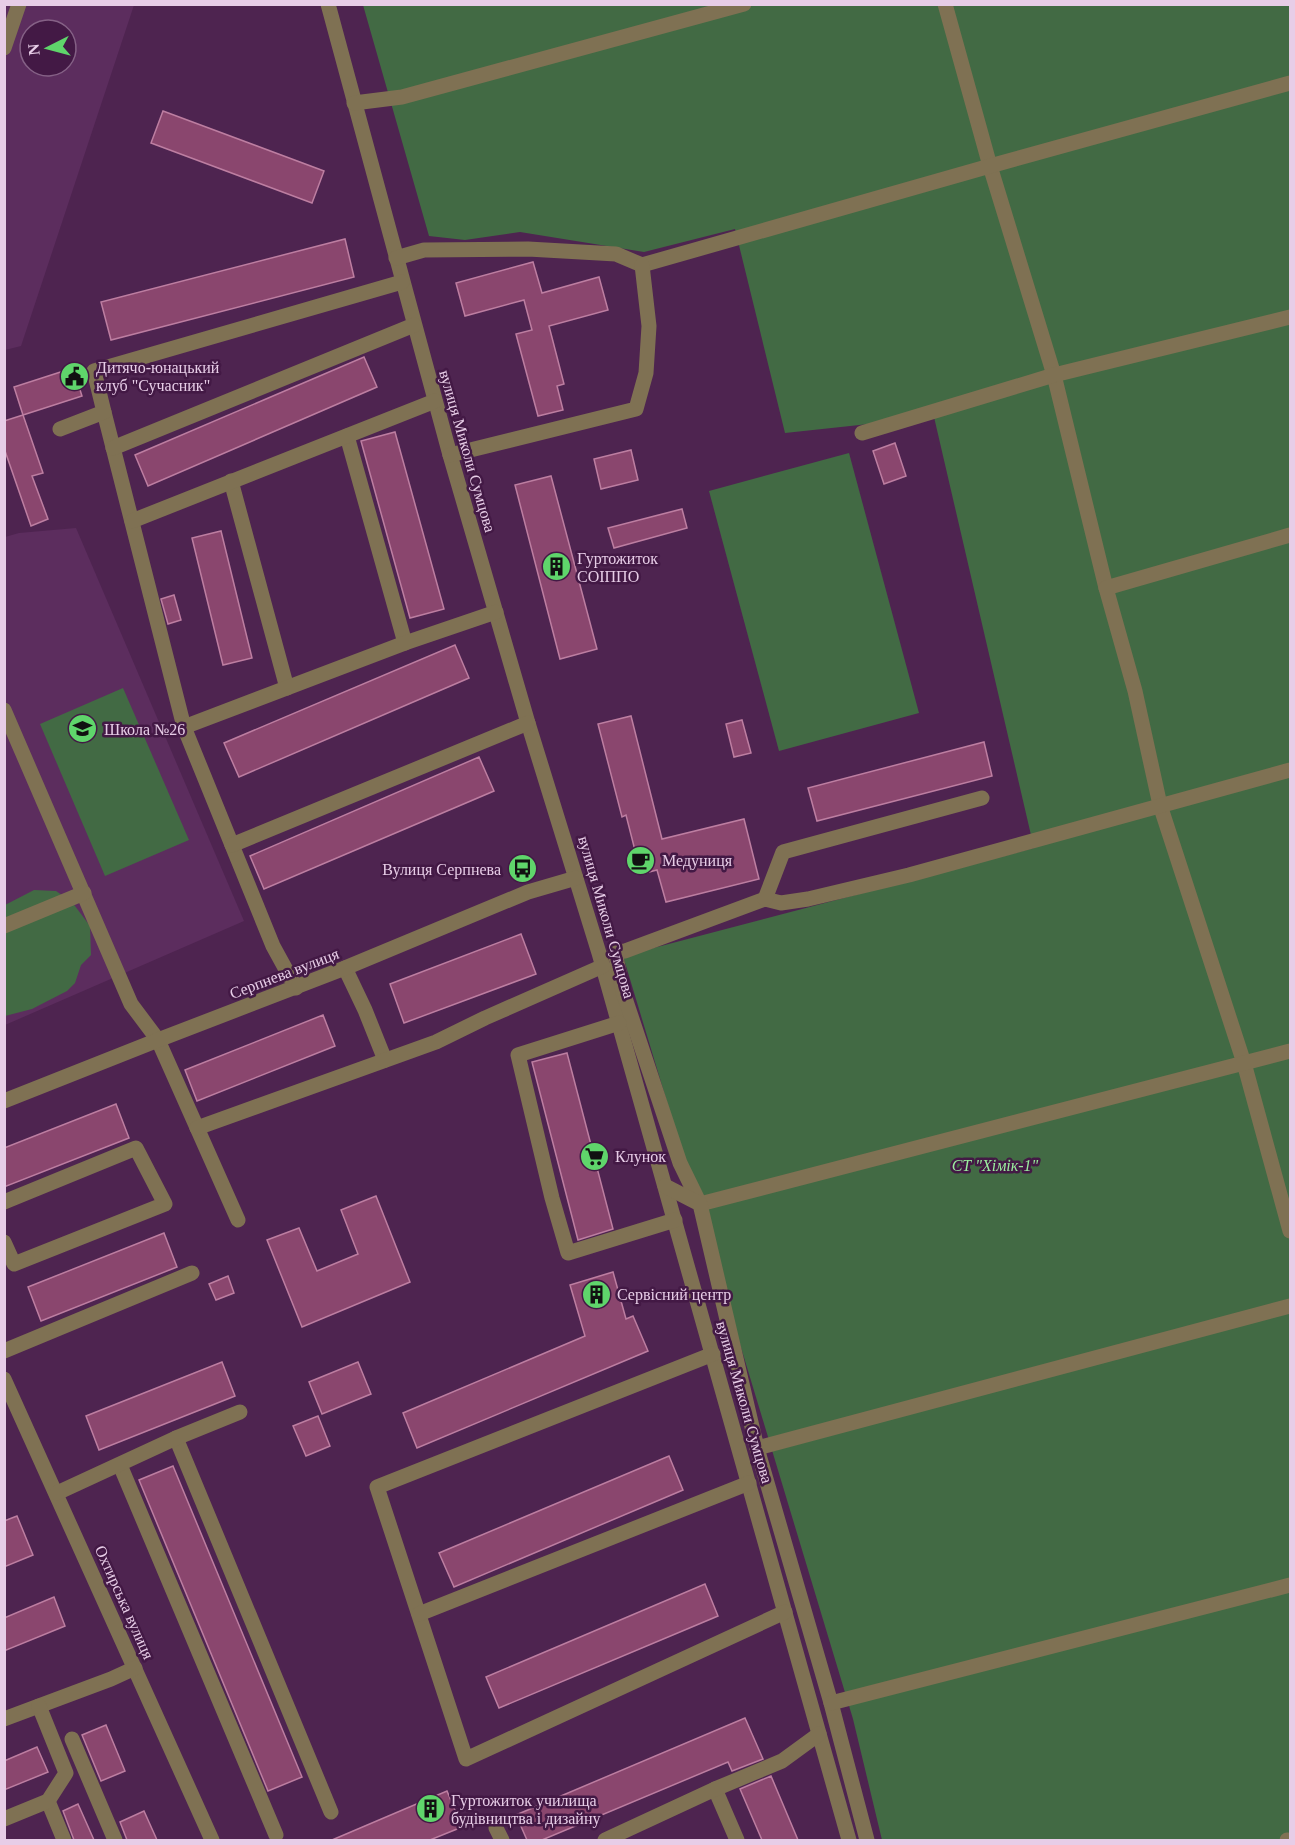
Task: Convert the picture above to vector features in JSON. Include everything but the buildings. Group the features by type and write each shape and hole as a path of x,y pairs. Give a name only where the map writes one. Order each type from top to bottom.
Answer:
{"street":[{"path":"4,48 19,4"},
{"name":"вулиця Миколи Сумцова","path":"328,4 450,455 528,723 601,960 849,1840"},
{"path":"354,103 402,97 744,4"},
{"path":"945,4 990,166 1054,375 1106,588 1135,691 1160,805 1244,1063 1290,1231"},
{"path":"396,258 424,250 528,249 616,254 642,265 1290,83"},
{"path":"450,455 636,409 646,373 649,326 642,265"},
{"path":"296,988 273,946 184,727 94,371 402,282"},
{"path":"862,433 1054,375 1290,317"},
{"path":"113,448 414,325"},
{"path":"132,521 435,401"},
{"path":"60,429 104,412"},
{"path":"347,436 405,644"},
{"path":"231,482 287,688"},
{"path":"1106,588 1290,535"},
{"path":"184,727 496,612"},
{"path":"4,710 131,1004 158,1040 238,1220"},
{"path":"232,845 528,723"},
{"path":"197,1128 436,1042 615,952 625,951 765,899 781,903 808,899 909,875 1290,770"},
{"path":"765,899 783,852 982,798"},
{"name":"Серпнева вулиця","path":"4,1101 296,988 528,892 576,878"},
{"path":"4,926 84,893"},
{"path":"615,952 623,992 680,1163 700,1204 757,1448 831,1703 867,1840"},
{"path":"345,968 385,1060"},
{"path":"619,1023 518,1055 552,1198 568,1253 675,1220"},
{"path":"665,1186 700,1204 1290,1052"},
{"path":"4,1202 136,1148 165,1204 14,1264 4,1242"},
{"path":"4,1350 192,1273"},
{"path":"757,1448 1290,1306"},
{"path":"713,1354 377,1487 466,1759 785,1612"},
{"name":"Охтирська вулиця","path":"4,1379 212,1840"},
{"path":"57,1493 176,1438 240,1412"},
{"path":"176,1438 331,1812"},
{"path":"120,1465 276,1835"},
{"path":"419,1614 749,1483"},
{"path":"831,1703 1290,1585"},
{"path":"4,1719 135,1668"},
{"path":"4,1819 48,1801 66,1773 39,1706"},
{"path":"605,1840 782,1761 819,1734"},
{"path":"72,1739 115,1840"},
{"path":"715,1789 737,1840"},
{"path":"48,1801 64,1840"}],"shaded area":[{"path":"5,5 134,5 21,346 5,350"},
{"name":"Школа №26","path":"76,528 244,921 5,1025 5,537 19,533"}],"green space":[{"name":"СТ \"Хімік-1\"","path":"363,5 1290,5 1290,1840 882,1840 853,1719 623,956 1034,848 934,417 785,433 735,229 644,252 520,232 465,240 429,236"},
{"path":"849,453 919,713 779,751 709,491"},
{"path":"123,688 189,840 105,876 40,724"},
{"path":"34,890 56,891 72,902 90,926 91,955 81,965 75,983 67,991 32,1009 5,1016 5,905"}],"place":[{"name":"Дитячо-юнацький клуб \"Сучасник\"","path":"75,376"},
{"name":"Гуртожиток СОІППО","path":"556,567"},
{"name":"Школа №26","path":"83,729"},
{"name":"Медуниця","path":"641,860"},
{"name":"Вулиця Серпнева","path":"522,869"},
{"name":"Клунок","path":"594,1156"},
{"name":"Сервісний центр","path":"596,1294"},
{"name":"Гуртожиток училища будівництва і дизайну","path":"430,1809"}]}
